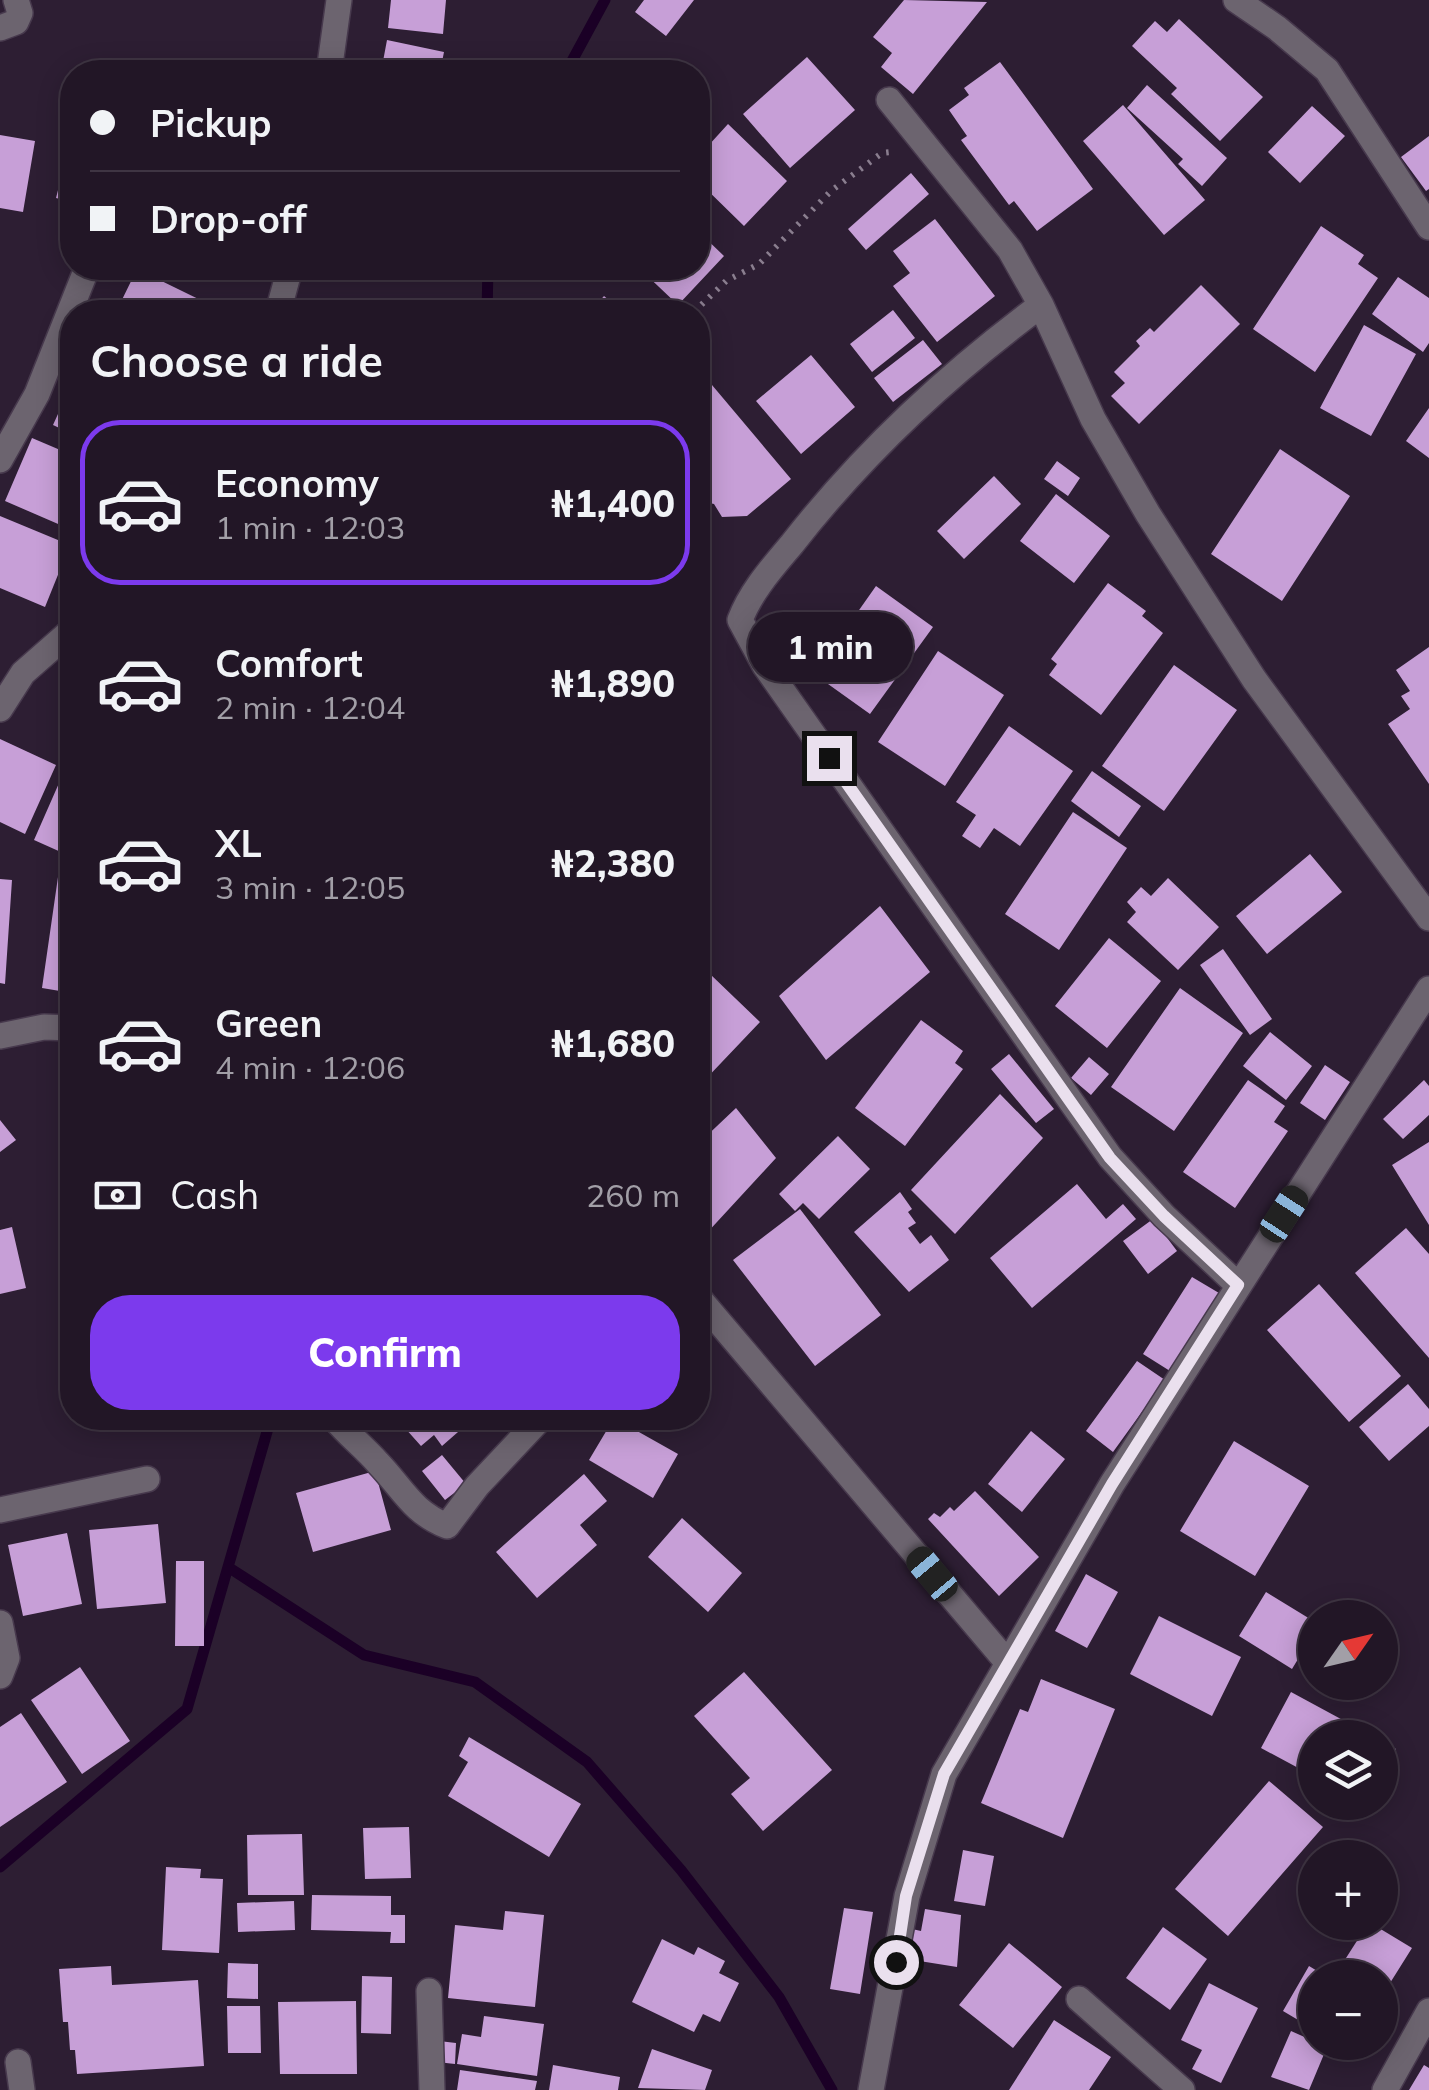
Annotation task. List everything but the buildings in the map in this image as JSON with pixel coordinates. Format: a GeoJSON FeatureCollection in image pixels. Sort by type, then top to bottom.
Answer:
{"type":"FeatureCollection","features":[{"type":"Feature","properties":{"kind":"street"},"geometry":{"type":"LineString","coordinates":[[0,28],[16,22],[20,13],[16,0]]}},
{"type":"Feature","properties":{"kind":"street"},"geometry":{"type":"LineString","coordinates":[[332,60],[339,0]]}},
{"type":"Feature","properties":{"kind":"street"},"geometry":{"type":"LineString","coordinates":[[1236,0],[1278,28],[1327,70],[1429,227]]}},
{"type":"Feature","properties":{"kind":"street"},"geometry":{"type":"LineString","coordinates":[[888,100],[1010,250],[1041,305],[1093,419],[1148,514],[1254,679],[1429,918]]}},
{"type":"Feature","properties":{"kind":"street"},"geometry":{"type":"LineString","coordinates":[[1041,305],[970,357],[893,431],[819,509],[748,600],[740,620],[765,666],[1110,1158],[1164,1216],[1238,1285]]}},
{"type":"Feature","properties":{"kind":"street"},"geometry":{"type":"LineString","coordinates":[[0,460],[37,394],[60,336]]}},
{"type":"Feature","properties":{"kind":"street"},"geometry":{"type":"LineString","coordinates":[[0,710],[23,673],[60,641]]}},
{"type":"Feature","properties":{"kind":"street"},"geometry":{"type":"LineString","coordinates":[[871,2090],[906,1896],[944,1774],[1112,1484],[1429,989]]}},
{"type":"Feature","properties":{"kind":"street"},"geometry":{"type":"LineString","coordinates":[[0,1036],[60,1028]]}},
{"type":"Feature","properties":{"kind":"street"},"geometry":{"type":"LineString","coordinates":[[710,1311],[1007,1662]]}},
{"type":"Feature","properties":{"kind":"street"},"geometry":{"type":"LineString","coordinates":[[344,1430],[426,1518],[447,1526],[477,1486],[530,1430]]}},
{"type":"Feature","properties":{"kind":"street"},"geometry":{"type":"LineString","coordinates":[[0,1510],[147,1479]]}},
{"type":"Feature","properties":{"kind":"street"},"geometry":{"type":"LineString","coordinates":[[0,1623],[7,1658],[0,1676]]}},
{"type":"Feature","properties":{"kind":"street"},"geometry":{"type":"LineString","coordinates":[[429,1992],[432,2090]]}},
{"type":"Feature","properties":{"kind":"street"},"geometry":{"type":"LineString","coordinates":[[1079,2000],[1182,2090]]}},
{"type":"Feature","properties":{"kind":"street"},"geometry":{"type":"LineString","coordinates":[[1384,2090],[1429,2011]]}},
{"type":"Feature","properties":{"kind":"street"},"geometry":{"type":"LineString","coordinates":[[18,2062],[22,2090]]}},
{"type":"Feature","properties":{"kind":"path"},"geometry":{"type":"LineString","coordinates":[[707,300],[726,282],[759,264],[830,191],[882,153],[928,148]]}},
{"type":"Feature","properties":{"kind":"waterway"},"geometry":{"type":"LineString","coordinates":[[572,60],[605,0]]}},
{"type":"Feature","properties":{"kind":"waterway"},"geometry":{"type":"LineString","coordinates":[[487,300],[488,280]]}},
{"type":"Feature","properties":{"kind":"waterway"},"geometry":{"type":"LineString","coordinates":[[0,1867],[187,1709],[268,1430]]}},
{"type":"Feature","properties":{"kind":"waterway"},"geometry":{"type":"LineString","coordinates":[[228,1567],[364,1655],[475,1682],[587,1762],[681,1870],[779,1997],[832,2090]]}},
{"type":"Feature","properties":{"kind":"route"},"geometry":{"type":"LineString","coordinates":[[829,758],[1110,1158],[1164,1216],[1238,1285],[1112,1484],[944,1774],[906,1896],[896,1962]]}}]}
